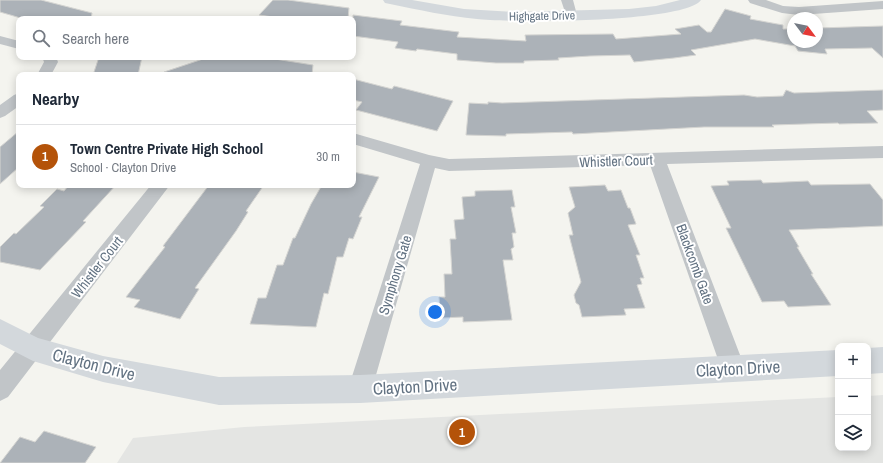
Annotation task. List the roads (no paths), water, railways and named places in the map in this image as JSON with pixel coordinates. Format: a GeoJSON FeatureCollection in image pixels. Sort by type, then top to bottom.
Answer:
{"type":"FeatureCollection","features":[{"type":"Feature","properties":{"kind":"street","name":"Highgate Drive"},"geometry":{"type":"LineString","coordinates":[[390,0],[489,16],[624,13],[665,9],[694,0]]}},
{"type":"Feature","properties":{"kind":"street"},"geometry":{"type":"LineString","coordinates":[[567,0],[571,15]]}},
{"type":"Feature","properties":{"kind":"street"},"geometry":{"type":"LineString","coordinates":[[754,0],[782,9],[799,11],[883,5]]}},
{"type":"Feature","properties":{"kind":"street"},"geometry":{"type":"LineString","coordinates":[[0,40],[16,44]]}},
{"type":"Feature","properties":{"kind":"street"},"geometry":{"type":"LineString","coordinates":[[46,72],[51,62],[50,60]]}},
{"type":"Feature","properties":{"kind":"street"},"geometry":{"type":"LineString","coordinates":[[0,113],[16,100]]}},
{"type":"Feature","properties":{"kind":"street","name":"Whistler Court"},"geometry":{"type":"LineString","coordinates":[[356,139],[449,166],[883,152]]}},
{"type":"Feature","properties":{"kind":"street","name":"Blackcomb Gate"},"geometry":{"type":"LineString","coordinates":[[657,160],[733,368]]}},
{"type":"Feature","properties":{"kind":"street","name":"Symphony Gate"},"geometry":{"type":"LineString","coordinates":[[360,389],[430,161]]}},
{"type":"Feature","properties":{"kind":"street","name":"Whistler Court"},"geometry":{"type":"LineString","coordinates":[[0,389],[159,188]]}},
{"type":"Feature","properties":{"kind":"street","name":"Clayton Drive"},"geometry":{"type":"LineString","coordinates":[[0,331],[33,349],[102,369],[219,391],[360,389],[835,363]]}},
{"type":"Feature","properties":{"kind":"street"},"geometry":{"type":"LineString","coordinates":[[871,361],[883,360]]}},
{"type":"Feature","properties":{"kind":"place","name":"Town Centre Private High School"},"geometry":{"type":"Point","coordinates":[462,432]}}]}
